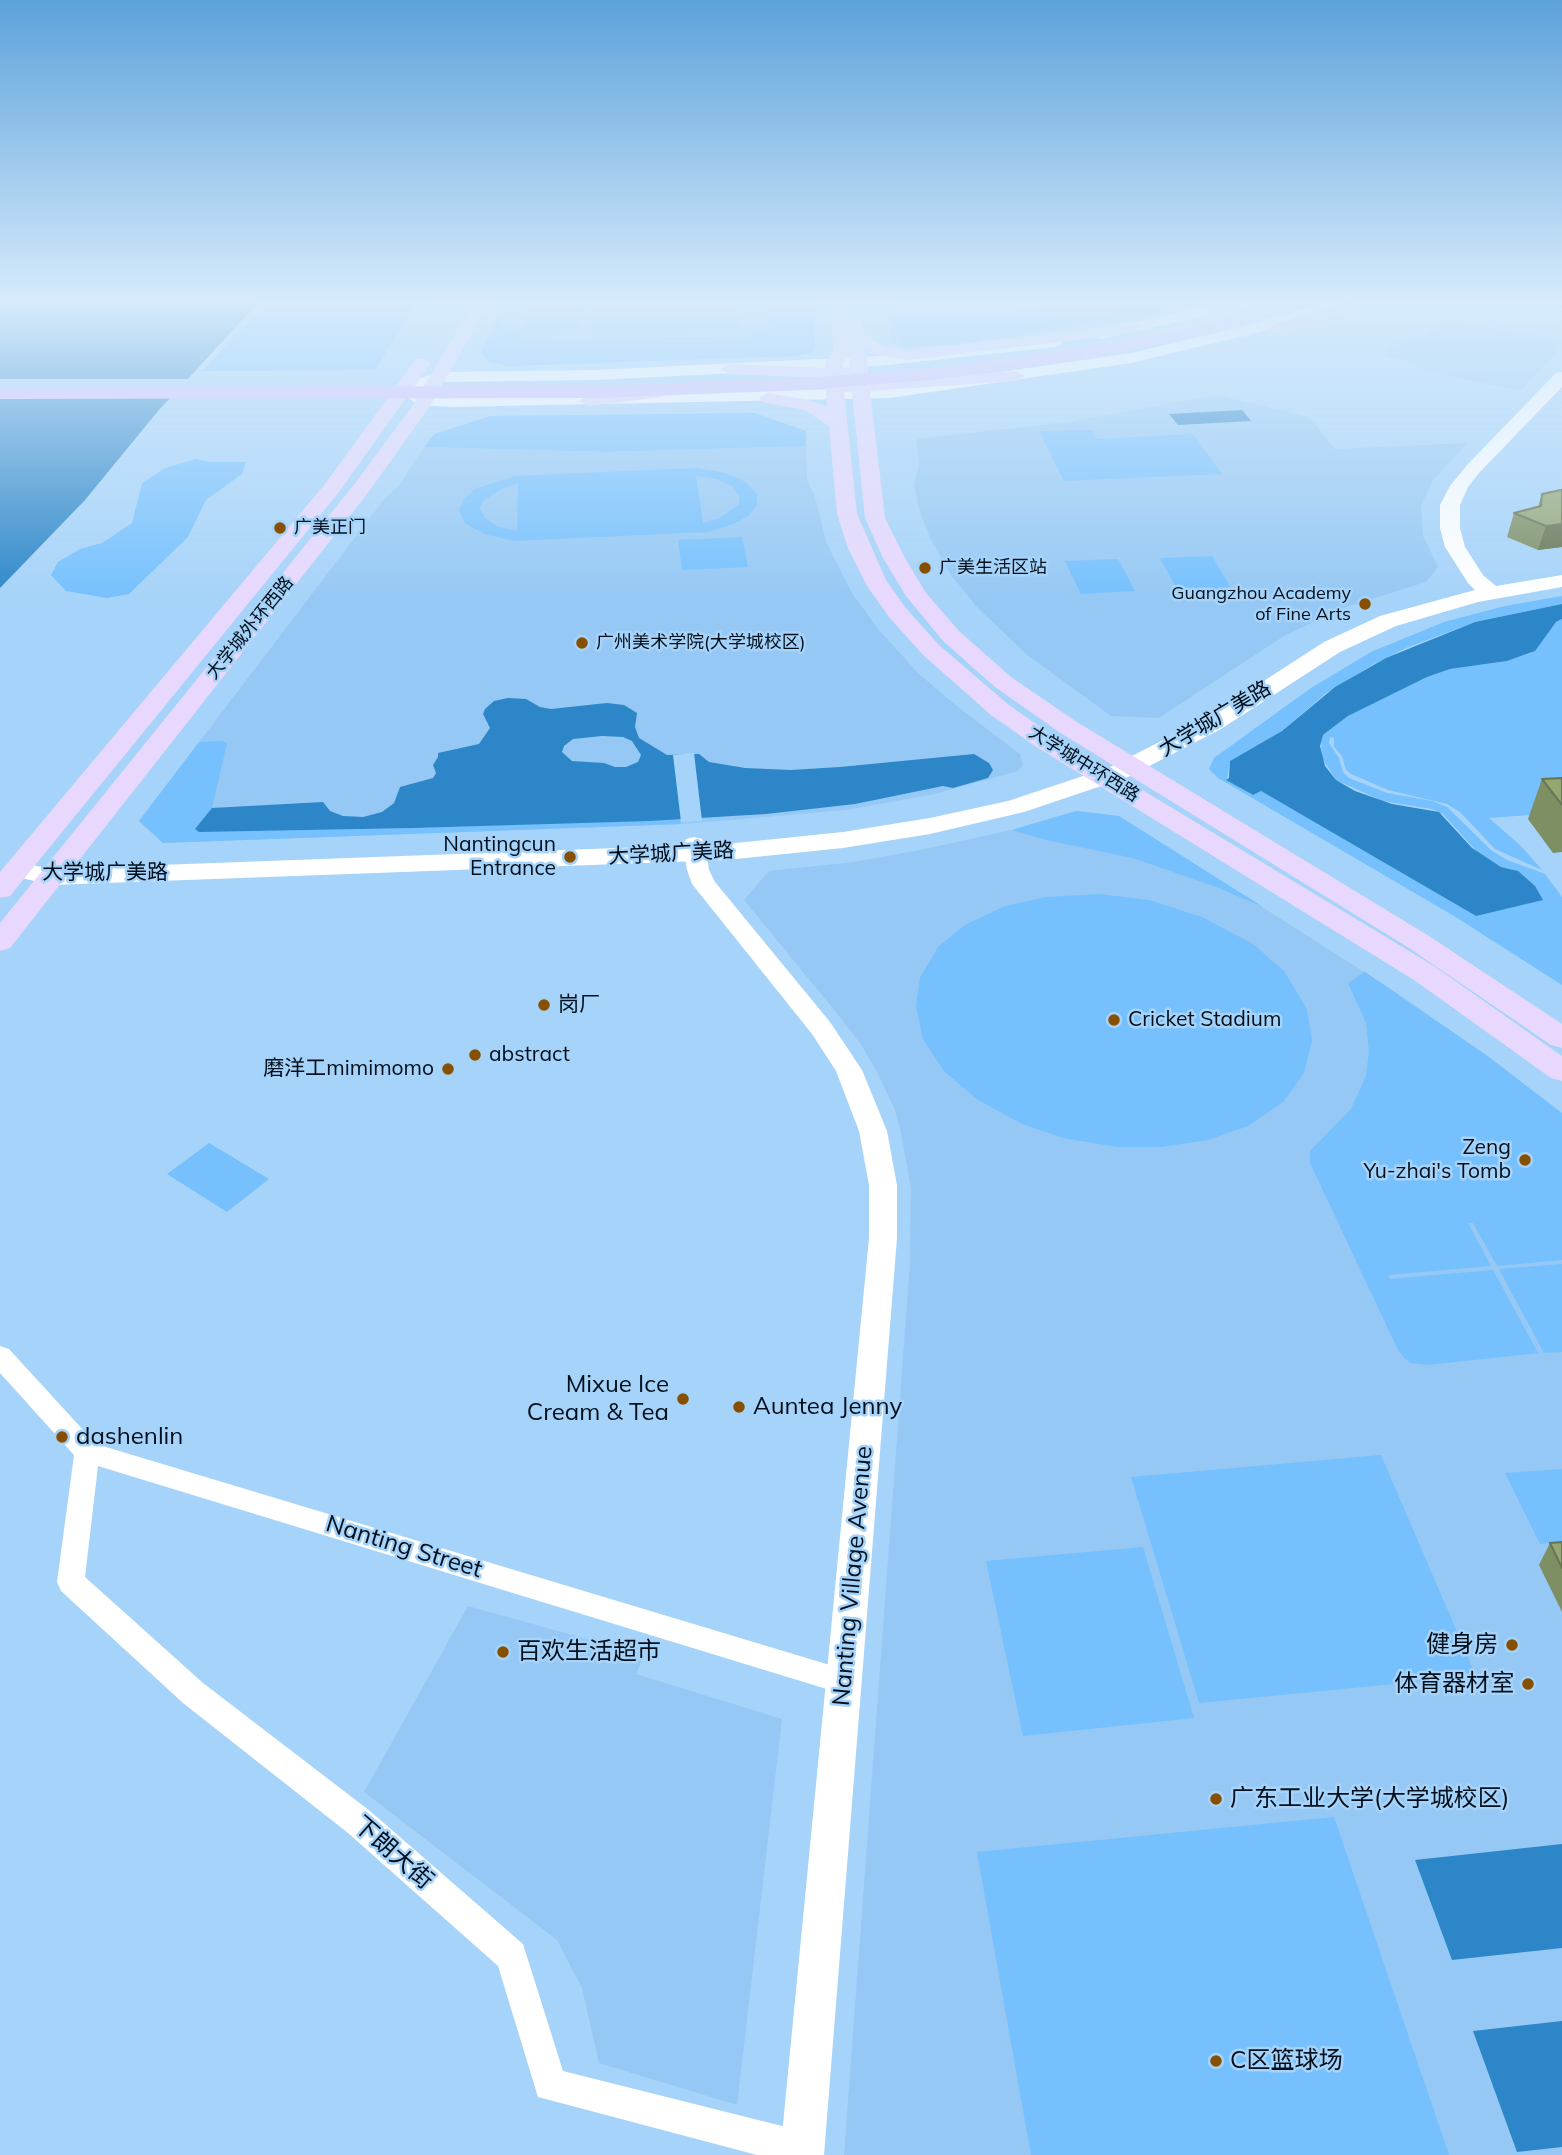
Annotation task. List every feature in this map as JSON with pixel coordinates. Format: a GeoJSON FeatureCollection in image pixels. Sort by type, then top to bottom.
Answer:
{"type":"FeatureCollection","features":[{"type":"Feature","properties":{"kind":"main road","name":"大学城外环西路"},"geometry":{"type":"LineString","coordinates":[[6,884],[332,488],[407,403]]}},
{"type":"Feature","properties":{"kind":"main road","name":"大学城外环西路"},"geometry":{"type":"LineString","coordinates":[[0,942],[352,500],[410,403]]}},
{"type":"Feature","properties":{"kind":"main road"},"geometry":{"type":"LineString","coordinates":[[795,403],[810,405],[825,413],[838,425]]}},
{"type":"Feature","properties":{"kind":"main road","name":"大学城中环西路"},"geometry":{"type":"LineString","coordinates":[[836,403],[845,500],[851,529],[870,572],[886,598],[931,650],[970,686],[1000,710],[1111,768],[1419,942],[1562,1038]]}},
{"type":"Feature","properties":{"kind":"main road","name":"大学城中环西路"},"geometry":{"type":"LineString","coordinates":[[864,403],[869,487],[875,518],[894,558],[917,596],[951,636],[984,667],[1111,768],[1424,973],[1562,1071]]}},
{"type":"Feature","properties":{"kind":"main road"},"geometry":{"type":"LineString","coordinates":[[1494,582],[1455,547],[1450,528],[1450,505],[1459,486],[1473,469],[1537,403]]}},
{"type":"Feature","properties":{"kind":"main road"},"geometry":{"type":"LineString","coordinates":[[1494,582],[1476,559],[1464,527],[1465,510],[1472,493],[1484,477],[1552,403]]}},
{"type":"Feature","properties":{"kind":"main road","name":"大学城广美路"},"geometry":{"type":"LineString","coordinates":[[50,880],[102,871],[797,846],[918,828],[1016,807],[1213,724],[1314,657],[1351,637],[1404,615],[1494,582],[1556,577]]}},
{"type":"Feature","properties":{"kind":"main road"},"geometry":{"type":"LineString","coordinates":[[79,842],[83,857],[102,871]]}},
{"type":"Feature","properties":{"kind":"main road"},"geometry":{"type":"LineString","coordinates":[[6,884],[30,883],[38,888],[50,880],[60,884],[102,871]]}},
{"type":"Feature","properties":{"kind":"street","name":"Nanting Village Avenue"},"geometry":{"type":"LineString","coordinates":[[695,848],[698,870],[704,884],[821,1028],[849,1070],[867,1110],[883,1185],[883,1238],[802,2152]]}},
{"type":"Feature","properties":{"kind":"street"},"geometry":{"type":"LineString","coordinates":[[0,1356],[87,1452]]}},
{"type":"Feature","properties":{"kind":"street","name":"Nanting Street"},"geometry":{"type":"LineString","coordinates":[[87,1452],[843,1681]]}},
{"type":"Feature","properties":{"kind":"street","name":"下朗大街"},"geometry":{"type":"LineString","coordinates":[[87,1452],[71,1582],[193,1693],[359,1822],[512,1956],[550,2085],[802,2152]]}},
{"type":"Feature","properties":{"kind":"shaded area"},"geometry":{"type":"Polygon","coordinates":[[[0,403],[166,403],[85,500],[0,588],[0,403]]]}},
{"type":"Feature","properties":{"kind":"shaded area"},"geometry":{"type":"Polygon","coordinates":[[[1176,403],[1249,403],[1309,417],[1335,449],[1468,443],[1433,480],[1421,506],[1423,536],[1438,567],[1426,582],[1340,609],[1284,636],[1159,718],[1111,716],[1026,654],[976,606],[951,575],[930,538],[919,509],[914,484],[919,464],[916,439],[1069,422],[1176,403]]]}},
{"type":"Feature","properties":{"kind":"shaded area"},"geometry":{"type":"Polygon","coordinates":[[[1242,410],[1251,421],[1178,425],[1169,414],[1242,410]]]}},
{"type":"Feature","properties":{"kind":"shaded area"},"geometry":{"type":"Polygon","coordinates":[[[755,413],[806,431],[806,446],[606,452],[424,447],[434,434],[490,416],[755,413]]]}},
{"type":"Feature","properties":{"kind":"shaded area"},"geometry":{"type":"Polygon","coordinates":[[[1091,430],[1096,439],[1193,434],[1222,474],[1064,481],[1039,431],[1091,430]]]}},
{"type":"Feature","properties":{"kind":"shaded area","name":"广州美术学院(大学城校区)"},"geometry":{"type":"Polygon","coordinates":[[[806,446],[807,479],[816,500],[826,542],[852,593],[879,630],[918,673],[1020,754],[1023,765],[1018,771],[935,794],[846,810],[683,824],[163,843],[139,821],[385,498],[398,487],[424,447],[606,452],[806,446]]]}},
{"type":"Feature","properties":{"kind":"shaded area"},"geometry":{"type":"Polygon","coordinates":[[[196,459],[246,462],[242,474],[206,500],[188,537],[129,594],[107,598],[66,591],[51,575],[58,562],[80,549],[102,543],[132,523],[142,483],[165,468],[196,459]]]}},
{"type":"Feature","properties":{"kind":"shaded area"},"geometry":{"type":"Polygon","coordinates":[[[697,468],[725,473],[746,482],[757,494],[757,505],[748,516],[708,532],[514,541],[484,534],[465,523],[459,510],[464,499],[475,489],[515,476],[697,468]],[[696,476],[703,523],[720,518],[739,504],[739,496],[732,486],[716,479],[696,476]],[[518,483],[503,488],[483,501],[480,509],[485,518],[497,526],[517,531],[518,483]]]}},
{"type":"Feature","properties":{"kind":"shaded area"},"geometry":{"type":"Polygon","coordinates":[[[742,537],[748,567],[682,570],[678,540],[742,537]]]}},
{"type":"Feature","properties":{"kind":"shaded area"},"geometry":{"type":"Polygon","coordinates":[[[1212,556],[1231,588],[1178,591],[1160,558],[1212,556]]]}},
{"type":"Feature","properties":{"kind":"shaded area"},"geometry":{"type":"Polygon","coordinates":[[[1118,559],[1135,591],[1081,594],[1065,561],[1118,559]]]}},
{"type":"Feature","properties":{"kind":"shaded area"},"geometry":{"type":"Polygon","coordinates":[[[1562,596],[1562,604],[1475,622],[1406,648],[1372,665],[1326,693],[1282,731],[1230,761],[1227,780],[1252,795],[1261,791],[1476,916],[1518,871],[1501,867],[1477,852],[1443,814],[1432,809],[1383,801],[1336,780],[1322,758],[1321,737],[1348,716],[1427,677],[1450,669],[1507,661],[1533,652],[1556,622],[1562,619],[1562,819],[1557,813],[1489,818],[1521,846],[1542,870],[1495,849],[1460,812],[1447,804],[1388,790],[1351,774],[1334,747],[1334,738],[1330,737],[1329,743],[1339,758],[1343,772],[1349,778],[1387,793],[1432,801],[1447,807],[1492,851],[1507,860],[1545,874],[1562,897],[1562,985],[1454,916],[1218,778],[1209,769],[1214,758],[1311,688],[1371,652],[1444,622],[1505,606],[1562,596]]]}},
{"type":"Feature","properties":{"kind":"shaded area"},"geometry":{"type":"Polygon","coordinates":[[[1562,604],[1562,619],[1556,622],[1535,651],[1507,661],[1450,669],[1427,677],[1348,716],[1323,735],[1320,746],[1325,766],[1336,780],[1355,791],[1392,804],[1439,812],[1472,848],[1501,867],[1518,871],[1535,886],[1543,900],[1476,916],[1261,791],[1253,795],[1226,780],[1229,778],[1230,761],[1282,731],[1335,687],[1386,658],[1475,622],[1562,604]]]}},
{"type":"Feature","properties":{"kind":"shaded area"},"geometry":{"type":"Polygon","coordinates":[[[508,698],[526,699],[540,707],[551,709],[607,703],[624,705],[637,713],[635,727],[639,738],[667,755],[699,754],[709,762],[745,768],[791,770],[974,754],[989,763],[993,770],[988,778],[953,788],[943,786],[855,804],[766,814],[649,821],[414,828],[199,832],[195,829],[212,808],[323,802],[330,811],[343,816],[363,817],[382,812],[394,803],[400,787],[433,778],[436,773],[433,765],[438,753],[479,744],[490,728],[483,714],[494,701],[508,698]],[[623,737],[573,739],[564,746],[562,752],[572,761],[626,767],[638,762],[641,755],[632,741],[623,737]]]}},
{"type":"Feature","properties":{"kind":"shaded area"},"geometry":{"type":"Polygon","coordinates":[[[199,742],[227,743],[212,808],[195,829],[199,832],[680,819],[681,824],[163,843],[139,821],[199,742]]]}},
{"type":"Feature","properties":{"kind":"shaded area","name":"广东工业大学(大学城校区)"},"geometry":{"type":"Polygon","coordinates":[[[1076,811],[1119,816],[1391,989],[1486,1055],[1562,1113],[1562,2155],[844,2155],[910,1263],[911,1188],[895,1110],[877,1072],[860,1043],[744,900],[769,871],[854,862],[920,850],[1012,830],[1076,811]]]}},
{"type":"Feature","properties":{"kind":"shaded area"},"geometry":{"type":"Polygon","coordinates":[[[1076,811],[1119,816],[1263,907],[1219,888],[1133,858],[1012,830],[1076,811]]]}},
{"type":"Feature","properties":{"kind":"shaded area","name":"Cricket Stadium"},"geometry":{"type":"Polygon","coordinates":[[[1099,894],[1149,900],[1202,917],[1253,944],[1284,971],[1307,1009],[1312,1041],[1304,1073],[1283,1102],[1248,1126],[1208,1140],[1161,1147],[1117,1147],[1063,1138],[1022,1124],[978,1100],[944,1071],[923,1039],[916,1006],[920,978],[938,947],[965,925],[1005,906],[1047,897],[1099,894]]]}},
{"type":"Feature","properties":{"kind":"shaded area"},"geometry":{"type":"Polygon","coordinates":[[[1365,972],[1486,1055],[1562,1113],[1562,1260],[1497,1266],[1473,1223],[1468,1223],[1491,1266],[1388,1275],[1390,1279],[1493,1270],[1538,1353],[1428,1365],[1411,1363],[1405,1359],[1398,1350],[1310,1163],[1310,1151],[1351,1109],[1366,1076],[1369,1051],[1366,1023],[1348,983],[1365,972]]]}},
{"type":"Feature","properties":{"kind":"shaded area"},"geometry":{"type":"Polygon","coordinates":[[[209,1143],[269,1179],[227,1212],[167,1174],[209,1143]]]}},
{"type":"Feature","properties":{"kind":"shaded area"},"geometry":{"type":"Polygon","coordinates":[[[1562,1264],[1562,1352],[1544,1353],[1499,1269],[1562,1264]]]}},
{"type":"Feature","properties":{"kind":"shaded area"},"geometry":{"type":"Polygon","coordinates":[[[1381,1455],[1476,1676],[1199,1703],[1131,1477],[1381,1455]]]}},
{"type":"Feature","properties":{"kind":"shaded area"},"geometry":{"type":"Polygon","coordinates":[[[1562,1469],[1562,1542],[1540,1544],[1505,1473],[1562,1469]]]}},
{"type":"Feature","properties":{"kind":"shaded area"},"geometry":{"type":"Polygon","coordinates":[[[1143,1547],[1194,1718],[1023,1736],[986,1561],[1143,1547]]]}},
{"type":"Feature","properties":{"kind":"shaded area"},"geometry":{"type":"Polygon","coordinates":[[[468,1606],[644,1655],[636,1674],[782,1719],[737,2105],[599,2063],[582,1988],[557,1940],[364,1792],[468,1606]]]}},
{"type":"Feature","properties":{"kind":"shaded area","name":"C区篮球场"},"geometry":{"type":"Polygon","coordinates":[[[1334,1817],[1449,2155],[1031,2155],[977,1852],[1334,1817]]]}},
{"type":"Feature","properties":{"kind":"shaded area"},"geometry":{"type":"Polygon","coordinates":[[[1562,1844],[1562,1948],[1452,1960],[1415,1860],[1562,1844]]]}},
{"type":"Feature","properties":{"kind":"shaded area"},"geometry":{"type":"Polygon","coordinates":[[[1562,2021],[1562,2147],[1517,2152],[1473,2031],[1562,2021]]]}},
{"type":"Feature","properties":{"kind":"pier"},"geometry":{"type":"Polygon","coordinates":[[[694,753],[702,821],[681,822],[673,755],[694,753]]]}},
{"type":"Feature","properties":{"kind":"building"},"geometry":{"type":"Polygon","coordinates":[[[1562,490],[1562,524],[1546,526],[1514,513],[1541,506],[1542,494],[1562,490]]]}},
{"type":"Feature","properties":{"kind":"building"},"geometry":{"type":"Polygon","coordinates":[[[1562,778],[1562,805],[1542,779],[1562,778]]]}},
{"type":"Feature","properties":{"kind":"building"},"geometry":{"type":"Polygon","coordinates":[[[1562,1542],[1562,1568],[1550,1543],[1562,1542]]]}},
{"type":"Feature","properties":{"kind":"place","name":"广美正门"},"geometry":{"type":"Point","coordinates":[280,528]}},
{"type":"Feature","properties":{"kind":"place","name":"广美生活区站"},"geometry":{"type":"Point","coordinates":[925,568]}},
{"type":"Feature","properties":{"kind":"place","name":"Guangzhou Academy of Fine Arts"},"geometry":{"type":"Point","coordinates":[1365,604]}},
{"type":"Feature","properties":{"kind":"place","name":"广州美术学院(大学城校区)"},"geometry":{"type":"Point","coordinates":[582,643]}},
{"type":"Feature","properties":{"kind":"place","name":"Nantingcun Entrance"},"geometry":{"type":"Point","coordinates":[570,857]}},
{"type":"Feature","properties":{"kind":"place","name":"岗厂"},"geometry":{"type":"Point","coordinates":[544,1005]}},
{"type":"Feature","properties":{"kind":"place","name":"Cricket Stadium"},"geometry":{"type":"Point","coordinates":[1114,1020]}},
{"type":"Feature","properties":{"kind":"place","name":"abstract"},"geometry":{"type":"Point","coordinates":[475,1055]}},
{"type":"Feature","properties":{"kind":"place","name":"磨洋工mimimomo"},"geometry":{"type":"Point","coordinates":[448,1069]}},
{"type":"Feature","properties":{"kind":"place","name":"Zeng Yu-zhai's Tomb"},"geometry":{"type":"Point","coordinates":[1525,1160]}},
{"type":"Feature","properties":{"kind":"place","name":"Mixue Ice Cream & Tea"},"geometry":{"type":"Point","coordinates":[683,1399]}},
{"type":"Feature","properties":{"kind":"place","name":"Auntea Jenny"},"geometry":{"type":"Point","coordinates":[739,1407]}},
{"type":"Feature","properties":{"kind":"place","name":"dashenlin"},"geometry":{"type":"Point","coordinates":[62,1437]}},
{"type":"Feature","properties":{"kind":"place","name":"健身房"},"geometry":{"type":"Point","coordinates":[1512,1645]}},
{"type":"Feature","properties":{"kind":"place","name":"百欢生活超市"},"geometry":{"type":"Point","coordinates":[503,1652]}},
{"type":"Feature","properties":{"kind":"place","name":"体育器材室"},"geometry":{"type":"Point","coordinates":[1528,1684]}},
{"type":"Feature","properties":{"kind":"place","name":"广东工业大学(大学城校区)"},"geometry":{"type":"Point","coordinates":[1216,1799]}},
{"type":"Feature","properties":{"kind":"place","name":"C区篮球场"},"geometry":{"type":"Point","coordinates":[1216,2061]}}]}
